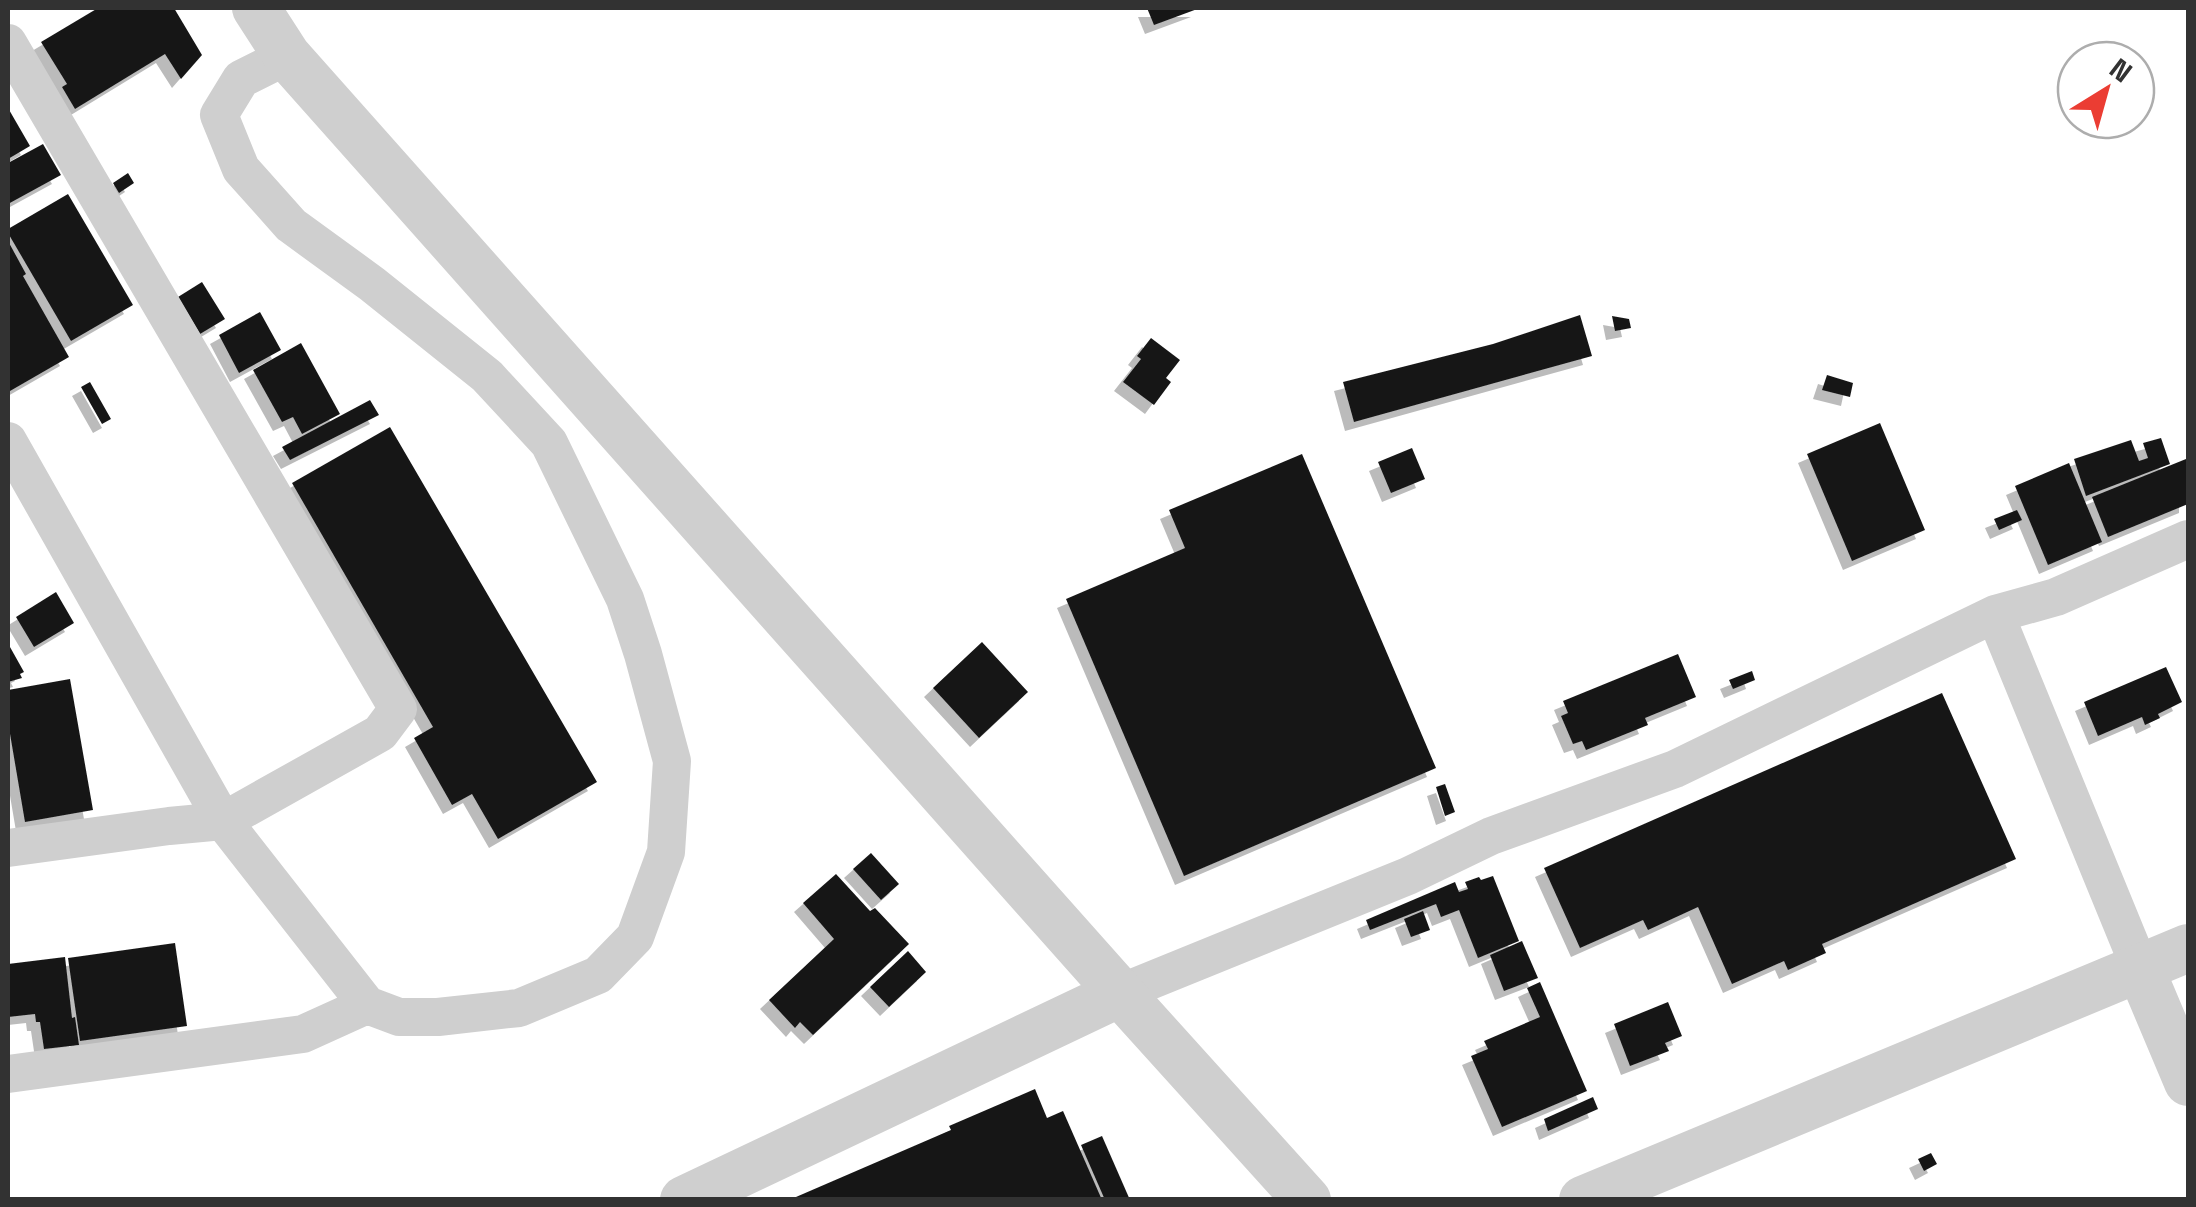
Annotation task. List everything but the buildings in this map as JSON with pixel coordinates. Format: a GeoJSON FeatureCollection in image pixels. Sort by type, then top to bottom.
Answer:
{"type":"FeatureCollection","features":[{"type":"Feature","properties":{"kind":"street"},"geometry":{"type":"LineString","coordinates":[[256,8],[288,56],[1307,1200]]}},
{"type":"Feature","properties":{"kind":"street"},"geometry":{"type":"LineString","coordinates":[[8,43],[398,709],[380,734],[224,821],[8,848]]}},
{"type":"Feature","properties":{"kind":"street"},"geometry":{"type":"LineString","coordinates":[[8,441],[18,483],[224,821],[367,1005],[399,1017],[520,1008],[598,974],[634,938],[666,852],[672,762],[625,598],[549,443],[487,376],[372,284],[291,226],[241,170],[220,115],[241,78],[288,56]]}},
{"type":"Feature","properties":{"kind":"street"},"geometry":{"type":"LineString","coordinates":[[684,1200],[1120,993],[1408,876],[1491,836],[1675,769],[1995,614],[2056,597],[2188,539]]}},
{"type":"Feature","properties":{"kind":"street"},"geometry":{"type":"LineString","coordinates":[[1995,614],[2188,1082]]}},
{"type":"Feature","properties":{"kind":"street"},"geometry":{"type":"LineString","coordinates":[[1583,1200],[2188,948]]}},
{"type":"Feature","properties":{"kind":"street"},"geometry":{"type":"LineString","coordinates":[[8,1074],[303,1034],[367,1005]]}}]}
